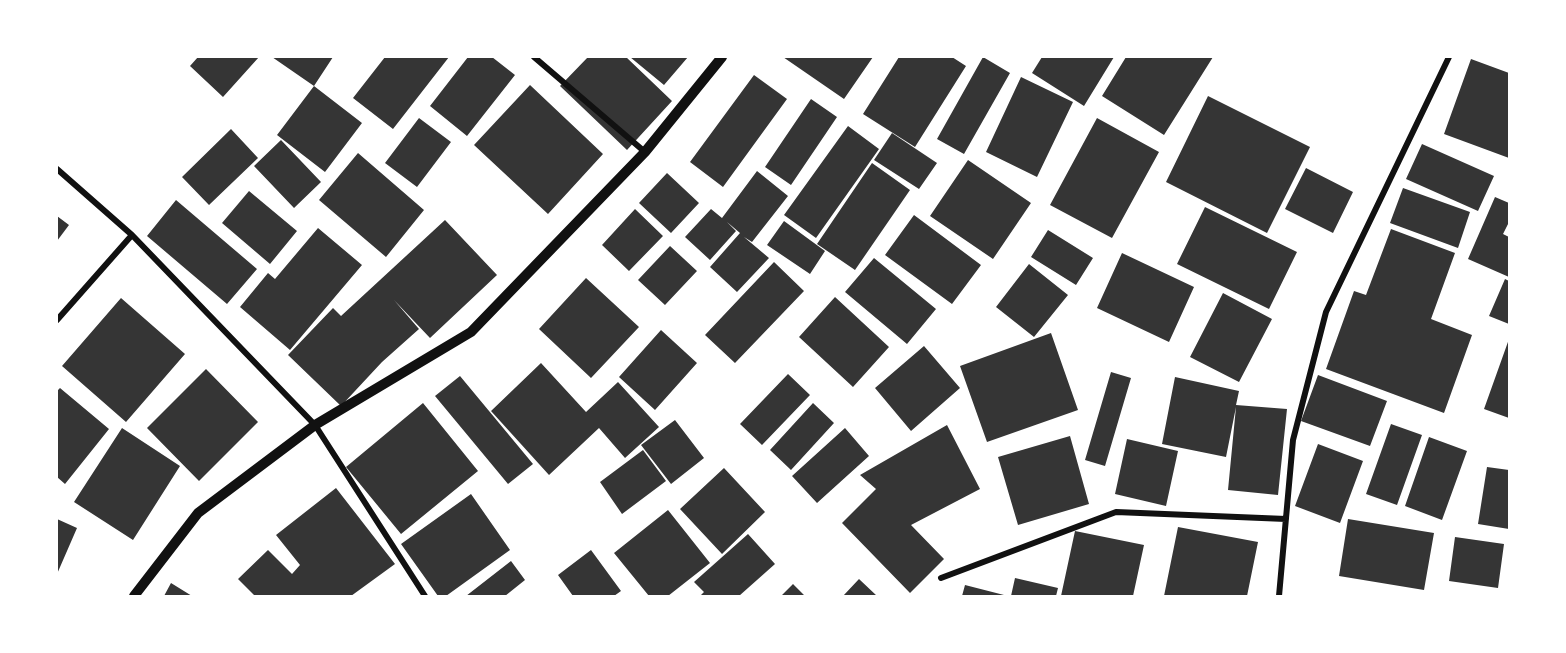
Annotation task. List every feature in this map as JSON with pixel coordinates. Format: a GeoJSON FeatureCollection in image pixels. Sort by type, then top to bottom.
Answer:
{"type":"FeatureCollection","features":[{"type":"Feature","properties":{"kind":"street"},"geometry":{"type":"LineString","coordinates":[[534,57],[645,152]]}},
{"type":"Feature","properties":{"kind":"street"},"geometry":{"type":"LineString","coordinates":[[134,596],[198,513],[315,425],[471,332],[645,152],[722,57]]}},
{"type":"Feature","properties":{"kind":"street"},"geometry":{"type":"LineString","coordinates":[[1279,596],[1293,440],[1326,312],[1449,57]]}},
{"type":"Feature","properties":{"kind":"street"},"geometry":{"type":"LineString","coordinates":[[57,169],[132,235],[315,425],[426,596]]}},
{"type":"Feature","properties":{"kind":"street"},"geometry":{"type":"LineString","coordinates":[[57,320],[132,235]]}},
{"type":"Feature","properties":{"kind":"street"},"geometry":{"type":"LineString","coordinates":[[941,578],[1116,512],[1286,519]]}},
{"type":"Feature","properties":{"kind":"building"},"geometry":{"type":"Polygon","coordinates":[[[198,57],[259,57],[223,97],[190,66],[198,57]]]}},
{"type":"Feature","properties":{"kind":"building"},"geometry":{"type":"Polygon","coordinates":[[[272,57],[333,57],[314,86],[272,57]]]}},
{"type":"Feature","properties":{"kind":"building"},"geometry":{"type":"Polygon","coordinates":[[[385,57],[449,57],[393,129],[353,98],[385,57]]]}},
{"type":"Feature","properties":{"kind":"building"},"geometry":{"type":"Polygon","coordinates":[[[468,57],[492,57],[515,75],[467,136],[430,106],[468,57]]]}},
{"type":"Feature","properties":{"kind":"building"},"geometry":{"type":"Polygon","coordinates":[[[588,57],[626,57],[672,101],[627,150],[560,86],[588,57]]]}},
{"type":"Feature","properties":{"kind":"building"},"geometry":{"type":"Polygon","coordinates":[[[630,57],[688,57],[664,85],[630,57]]]}},
{"type":"Feature","properties":{"kind":"building"},"geometry":{"type":"Polygon","coordinates":[[[783,57],[873,57],[844,99],[783,57]]]}},
{"type":"Feature","properties":{"kind":"building"},"geometry":{"type":"Polygon","coordinates":[[[899,57],[952,57],[966,66],[915,147],[863,114],[899,57]]]}},
{"type":"Feature","properties":{"kind":"building"},"geometry":{"type":"Polygon","coordinates":[[[983,57],[1010,73],[964,154],[937,139],[983,57]]]}},
{"type":"Feature","properties":{"kind":"building"},"geometry":{"type":"Polygon","coordinates":[[[1042,57],[1114,57],[1084,106],[1032,73],[1042,57]]]}},
{"type":"Feature","properties":{"kind":"building"},"geometry":{"type":"Polygon","coordinates":[[[1126,57],[1213,57],[1164,135],[1102,96],[1126,57]]]}},
{"type":"Feature","properties":{"kind":"building"},"geometry":{"type":"Polygon","coordinates":[[[1471,59],[1509,73],[1509,158],[1444,134],[1471,59]]]}},
{"type":"Feature","properties":{"kind":"building"},"geometry":{"type":"Polygon","coordinates":[[[754,75],[787,99],[723,187],[690,162],[754,75]]]}},
{"type":"Feature","properties":{"kind":"building"},"geometry":{"type":"Polygon","coordinates":[[[1021,77],[1073,102],[1037,177],[986,152],[1021,77]]]}},
{"type":"Feature","properties":{"kind":"building"},"geometry":{"type":"Polygon","coordinates":[[[530,85],[603,154],[548,214],[474,145],[530,85]]]}},
{"type":"Feature","properties":{"kind":"building"},"geometry":{"type":"Polygon","coordinates":[[[314,86],[362,123],[325,172],[277,135],[314,86]]]}},
{"type":"Feature","properties":{"kind":"building"},"geometry":{"type":"Polygon","coordinates":[[[1208,96],[1310,147],[1267,233],[1166,182],[1208,96]]]}},
{"type":"Feature","properties":{"kind":"building"},"geometry":{"type":"Polygon","coordinates":[[[811,99],[837,117],[791,185],[765,167],[811,99]]]}},
{"type":"Feature","properties":{"kind":"building"},"geometry":{"type":"Polygon","coordinates":[[[419,118],[451,142],[417,187],[385,163],[419,118]]]}},
{"type":"Feature","properties":{"kind":"building"},"geometry":{"type":"Polygon","coordinates":[[[1097,118],[1159,152],[1112,238],[1050,205],[1097,118]]]}},
{"type":"Feature","properties":{"kind":"building"},"geometry":{"type":"Polygon","coordinates":[[[848,126],[879,149],[816,238],[784,215],[848,126]]]}},
{"type":"Feature","properties":{"kind":"building"},"geometry":{"type":"Polygon","coordinates":[[[231,129],[258,158],[209,205],[182,177],[231,129]]]}},
{"type":"Feature","properties":{"kind":"building"},"geometry":{"type":"Polygon","coordinates":[[[892,133],[937,163],[919,189],[874,160],[892,133]]]}},
{"type":"Feature","properties":{"kind":"building"},"geometry":{"type":"Polygon","coordinates":[[[281,140],[321,182],[294,208],[254,166],[281,140]]]}},
{"type":"Feature","properties":{"kind":"building"},"geometry":{"type":"Polygon","coordinates":[[[1422,144],[1494,176],[1478,211],[1406,179],[1422,144]]]}},
{"type":"Feature","properties":{"kind":"building"},"geometry":{"type":"Polygon","coordinates":[[[358,153],[424,210],[386,257],[319,200],[358,153]]]}},
{"type":"Feature","properties":{"kind":"building"},"geometry":{"type":"Polygon","coordinates":[[[968,160],[1031,203],[993,259],[930,216],[968,160]]]}},
{"type":"Feature","properties":{"kind":"building"},"geometry":{"type":"Polygon","coordinates":[[[872,163],[910,190],[855,270],[817,244],[872,163]]]}},
{"type":"Feature","properties":{"kind":"building"},"geometry":{"type":"Polygon","coordinates":[[[1306,168],[1353,192],[1333,233],[1285,209],[1306,168]]]}},
{"type":"Feature","properties":{"kind":"building"},"geometry":{"type":"Polygon","coordinates":[[[757,171],[788,196],[752,242],[744,237],[769,258],[737,292],[710,267],[740,233],[727,222],[736,231],[710,260],[685,237],[711,209],[722,218],[757,171]]]}},
{"type":"Feature","properties":{"kind":"building"},"geometry":{"type":"Polygon","coordinates":[[[667,173],[699,203],[671,233],[639,203],[667,173]]]}},
{"type":"Feature","properties":{"kind":"building"},"geometry":{"type":"Polygon","coordinates":[[[1403,188],[1470,212],[1458,248],[1390,223],[1403,188]]]}},
{"type":"Feature","properties":{"kind":"building"},"geometry":{"type":"Polygon","coordinates":[[[249,191],[297,231],[270,264],[222,223],[249,191]]]}},
{"type":"Feature","properties":{"kind":"building"},"geometry":{"type":"Polygon","coordinates":[[[1495,197],[1509,203],[1509,222],[1503,234],[1509,237],[1509,277],[1468,259],[1495,197]]]}},
{"type":"Feature","properties":{"kind":"building"},"geometry":{"type":"Polygon","coordinates":[[[176,200],[257,269],[227,304],[147,236],[176,200]]]}},
{"type":"Feature","properties":{"kind":"building"},"geometry":{"type":"Polygon","coordinates":[[[1205,207],[1297,252],[1269,309],[1177,264],[1205,207]]]}},
{"type":"Feature","properties":{"kind":"building"},"geometry":{"type":"Polygon","coordinates":[[[635,209],[663,236],[629,271],[602,245],[635,209]]]}},
{"type":"Feature","properties":{"kind":"building"},"geometry":{"type":"Polygon","coordinates":[[[914,215],[981,265],[952,304],[885,255],[914,215]]]}},
{"type":"Feature","properties":{"kind":"building"},"geometry":{"type":"Polygon","coordinates":[[[57,216],[69,225],[57,241],[57,216]]]}},
{"type":"Feature","properties":{"kind":"building"},"geometry":{"type":"Polygon","coordinates":[[[445,220],[497,275],[430,338],[394,300],[419,329],[382,362],[341,406],[288,355],[333,308],[341,316],[445,220]]]}},
{"type":"Feature","properties":{"kind":"building"},"geometry":{"type":"Polygon","coordinates":[[[784,221],[825,251],[810,274],[767,245],[784,221]]]}},
{"type":"Feature","properties":{"kind":"building"},"geometry":{"type":"Polygon","coordinates":[[[318,228],[362,265],[290,350],[240,307],[268,273],[275,279],[318,228]]]}},
{"type":"Feature","properties":{"kind":"building"},"geometry":{"type":"Polygon","coordinates":[[[1391,229],[1455,253],[1431,319],[1472,335],[1444,413],[1326,369],[1354,291],[1366,295],[1391,229]]]}},
{"type":"Feature","properties":{"kind":"building"},"geometry":{"type":"Polygon","coordinates":[[[1048,230],[1093,258],[1076,285],[1031,257],[1048,230]]]}},
{"type":"Feature","properties":{"kind":"building"},"geometry":{"type":"Polygon","coordinates":[[[670,246],[697,271],[665,305],[638,280],[670,246]]]}},
{"type":"Feature","properties":{"kind":"building"},"geometry":{"type":"Polygon","coordinates":[[[1122,253],[1194,287],[1169,342],[1097,308],[1122,253]]]}},
{"type":"Feature","properties":{"kind":"building"},"geometry":{"type":"Polygon","coordinates":[[[874,258],[936,309],[907,344],[845,292],[874,258]]]}},
{"type":"Feature","properties":{"kind":"building"},"geometry":{"type":"Polygon","coordinates":[[[774,262],[804,291],[735,363],[705,335],[774,262]]]}},
{"type":"Feature","properties":{"kind":"building"},"geometry":{"type":"Polygon","coordinates":[[[1029,264],[1068,295],[1034,337],[996,307],[1029,264]]]}},
{"type":"Feature","properties":{"kind":"building"},"geometry":{"type":"Polygon","coordinates":[[[586,278],[639,327],[591,378],[539,329],[586,278]]]}},
{"type":"Feature","properties":{"kind":"building"},"geometry":{"type":"Polygon","coordinates":[[[1505,279],[1509,281],[1509,324],[1489,316],[1505,279]]]}},
{"type":"Feature","properties":{"kind":"building"},"geometry":{"type":"Polygon","coordinates":[[[1223,293],[1272,319],[1239,382],[1190,357],[1223,293]]]}},
{"type":"Feature","properties":{"kind":"building"},"geometry":{"type":"Polygon","coordinates":[[[835,297],[889,347],[853,387],[799,337],[835,297]]]}},
{"type":"Feature","properties":{"kind":"building"},"geometry":{"type":"Polygon","coordinates":[[[121,298],[185,354],[126,422],[62,366],[121,298]]]}},
{"type":"Feature","properties":{"kind":"building"},"geometry":{"type":"Polygon","coordinates":[[[661,330],[697,363],[655,410],[619,377],[661,330]]]}},
{"type":"Feature","properties":{"kind":"building"},"geometry":{"type":"Polygon","coordinates":[[[1051,333],[1078,410],[987,442],[960,366],[1051,333]]]}},
{"type":"Feature","properties":{"kind":"building"},"geometry":{"type":"Polygon","coordinates":[[[1509,339],[1509,418],[1484,409],[1509,339]]]}},
{"type":"Feature","properties":{"kind":"building"},"geometry":{"type":"Polygon","coordinates":[[[924,346],[960,388],[911,431],[875,388],[924,346]]]}},
{"type":"Feature","properties":{"kind":"building"},"geometry":{"type":"Polygon","coordinates":[[[541,363],[586,412],[618,382],[659,427],[625,458],[599,428],[549,475],[491,411],[541,363]]]}},
{"type":"Feature","properties":{"kind":"building"},"geometry":{"type":"Polygon","coordinates":[[[206,369],[258,422],[199,481],[147,428],[206,369]]]}},
{"type":"Feature","properties":{"kind":"building"},"geometry":{"type":"Polygon","coordinates":[[[1111,372],[1131,378],[1105,466],[1085,460],[1111,372]]]}},
{"type":"Feature","properties":{"kind":"building"},"geometry":{"type":"Polygon","coordinates":[[[788,374],[810,395],[762,445],[740,424],[788,374]]]}},
{"type":"Feature","properties":{"kind":"building"},"geometry":{"type":"Polygon","coordinates":[[[1318,375],[1387,401],[1370,446],[1301,421],[1318,375]]]}},
{"type":"Feature","properties":{"kind":"building"},"geometry":{"type":"Polygon","coordinates":[[[460,376],[533,464],[508,484],[435,396],[460,376]]]}},
{"type":"Feature","properties":{"kind":"building"},"geometry":{"type":"Polygon","coordinates":[[[1175,377],[1239,391],[1236,405],[1287,409],[1278,495],[1228,490],[1236,407],[1226,457],[1162,444],[1175,377]]]}},
{"type":"Feature","properties":{"kind":"building"},"geometry":{"type":"Polygon","coordinates":[[[60,388],[109,429],[65,484],[57,477],[57,391],[60,388]]]}},
{"type":"Feature","properties":{"kind":"building"},"geometry":{"type":"Polygon","coordinates":[[[423,403],[478,471],[401,534],[346,467],[423,403]]]}},
{"type":"Feature","properties":{"kind":"building"},"geometry":{"type":"Polygon","coordinates":[[[813,403],[834,423],[791,470],[770,450],[813,403]]]}},
{"type":"Feature","properties":{"kind":"building"},"geometry":{"type":"Polygon","coordinates":[[[675,420],[704,458],[671,484],[641,445],[675,420]]]}},
{"type":"Feature","properties":{"kind":"building"},"geometry":{"type":"Polygon","coordinates":[[[1391,424],[1422,435],[1397,505],[1366,494],[1391,424]]]}},
{"type":"Feature","properties":{"kind":"building"},"geometry":{"type":"Polygon","coordinates":[[[947,425],[980,489],[911,525],[944,559],[910,593],[842,523],[876,489],[860,475],[947,425]]]}},
{"type":"Feature","properties":{"kind":"building"},"geometry":{"type":"Polygon","coordinates":[[[122,428],[180,466],[133,540],[74,502],[122,428]]]}},
{"type":"Feature","properties":{"kind":"building"},"geometry":{"type":"Polygon","coordinates":[[[845,428],[869,456],[817,503],[792,476],[845,428]]]}},
{"type":"Feature","properties":{"kind":"building"},"geometry":{"type":"Polygon","coordinates":[[[1070,436],[1089,504],[1018,525],[998,457],[1070,436]]]}},
{"type":"Feature","properties":{"kind":"building"},"geometry":{"type":"Polygon","coordinates":[[[1429,437],[1467,451],[1442,520],[1405,506],[1429,437]]]}},
{"type":"Feature","properties":{"kind":"building"},"geometry":{"type":"Polygon","coordinates":[[[1127,439],[1178,451],[1166,506],[1115,494],[1127,439]]]}},
{"type":"Feature","properties":{"kind":"building"},"geometry":{"type":"Polygon","coordinates":[[[1318,444],[1363,461],[1340,523],[1295,506],[1318,444]]]}},
{"type":"Feature","properties":{"kind":"building"},"geometry":{"type":"Polygon","coordinates":[[[643,450],[666,481],[622,514],[600,482],[643,450]]]}},
{"type":"Feature","properties":{"kind":"building"},"geometry":{"type":"Polygon","coordinates":[[[1487,467],[1509,470],[1509,529],[1478,524],[1487,467]]]}},
{"type":"Feature","properties":{"kind":"building"},"geometry":{"type":"Polygon","coordinates":[[[724,468],[765,512],[722,554],[680,509],[724,468]]]}},
{"type":"Feature","properties":{"kind":"building"},"geometry":{"type":"Polygon","coordinates":[[[336,488],[395,564],[351,596],[255,596],[238,579],[268,550],[292,574],[300,565],[276,535],[336,488]]]}},
{"type":"Feature","properties":{"kind":"building"},"geometry":{"type":"Polygon","coordinates":[[[471,494],[510,550],[446,596],[438,596],[401,544],[471,494]]]}},
{"type":"Feature","properties":{"kind":"building"},"geometry":{"type":"Polygon","coordinates":[[[668,510],[710,563],[668,596],[649,596],[614,553],[668,510]]]}},
{"type":"Feature","properties":{"kind":"building"},"geometry":{"type":"Polygon","coordinates":[[[57,519],[77,528],[57,574],[57,519]]]}},
{"type":"Feature","properties":{"kind":"building"},"geometry":{"type":"Polygon","coordinates":[[[1348,519],[1434,533],[1424,590],[1339,576],[1348,519]]]}},
{"type":"Feature","properties":{"kind":"building"},"geometry":{"type":"Polygon","coordinates":[[[1178,527],[1258,542],[1247,596],[1164,596],[1178,527]]]}},
{"type":"Feature","properties":{"kind":"building"},"geometry":{"type":"Polygon","coordinates":[[[1075,531],[1144,545],[1133,596],[1061,596],[1075,531]]]}},
{"type":"Feature","properties":{"kind":"building"},"geometry":{"type":"Polygon","coordinates":[[[748,534],[775,564],[739,596],[700,596],[704,592],[694,582],[748,534]]]}},
{"type":"Feature","properties":{"kind":"building"},"geometry":{"type":"Polygon","coordinates":[[[1455,537],[1504,544],[1498,588],[1449,581],[1455,537]]]}},
{"type":"Feature","properties":{"kind":"building"},"geometry":{"type":"Polygon","coordinates":[[[591,550],[621,591],[614,596],[573,596],[558,575],[591,550]]]}},
{"type":"Feature","properties":{"kind":"building"},"geometry":{"type":"Polygon","coordinates":[[[511,561],[525,580],[505,596],[466,596],[511,561]]]}},
{"type":"Feature","properties":{"kind":"building"},"geometry":{"type":"Polygon","coordinates":[[[1015,578],[1058,588],[1056,596],[1011,596],[1015,578]]]}},
{"type":"Feature","properties":{"kind":"building"},"geometry":{"type":"Polygon","coordinates":[[[859,579],[877,596],[843,596],[859,579]]]}},
{"type":"Feature","properties":{"kind":"building"},"geometry":{"type":"Polygon","coordinates":[[[171,583],[192,596],[164,596],[171,583]]]}},
{"type":"Feature","properties":{"kind":"building"},"geometry":{"type":"Polygon","coordinates":[[[793,584],[805,596],[781,596],[793,584]]]}},
{"type":"Feature","properties":{"kind":"building"},"geometry":{"type":"Polygon","coordinates":[[[965,585],[1004,595],[1004,596],[962,596],[965,585]]]}}]}
